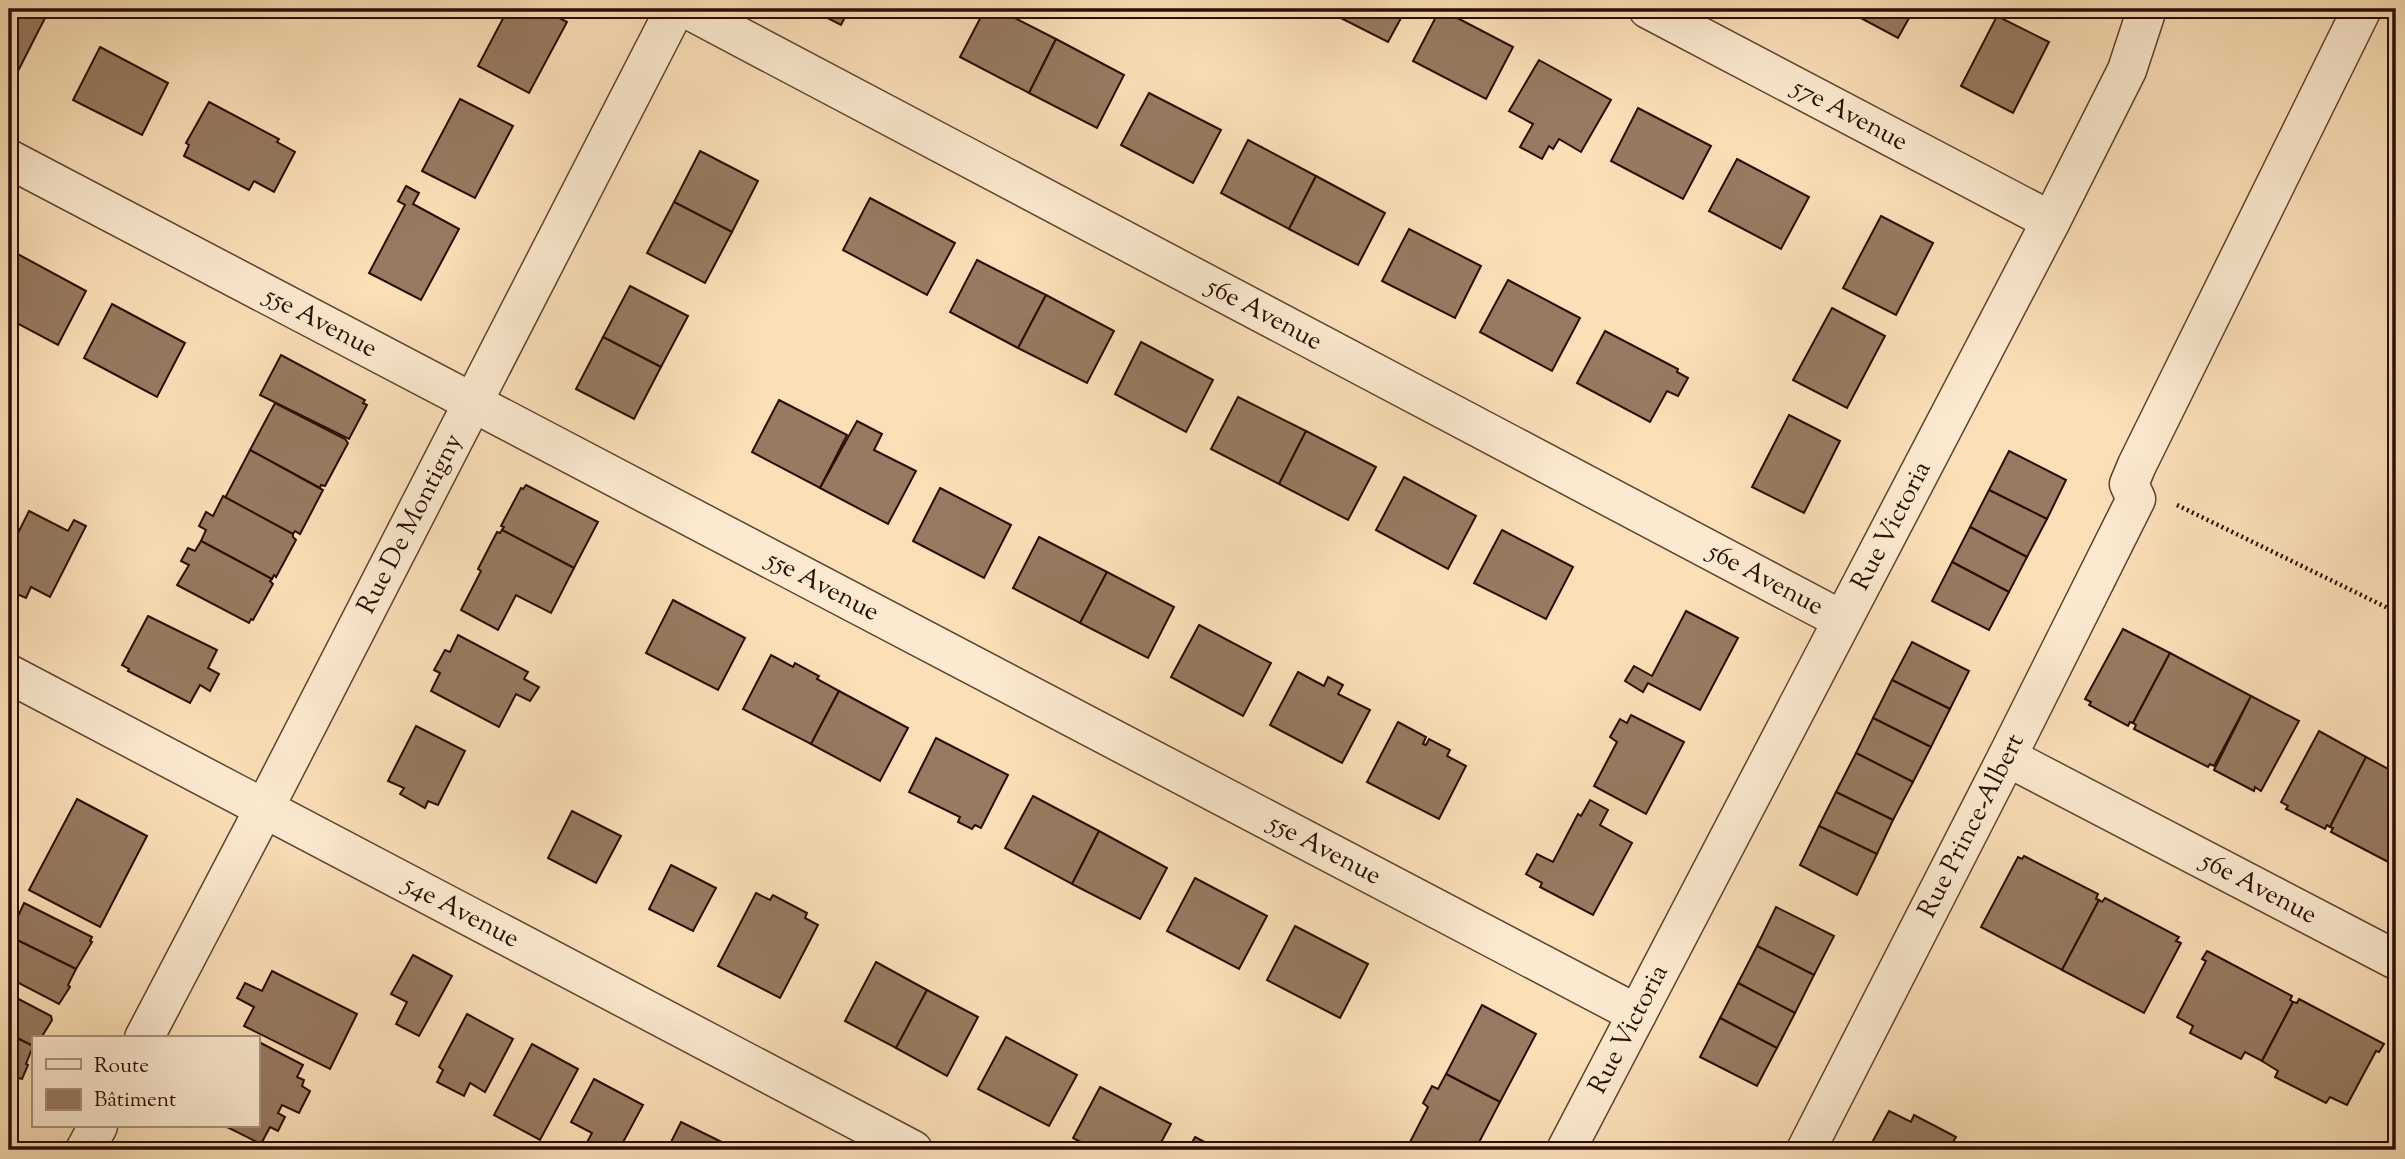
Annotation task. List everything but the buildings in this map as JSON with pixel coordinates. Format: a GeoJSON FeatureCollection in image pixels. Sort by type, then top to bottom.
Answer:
{"type":"FeatureCollection","features":[{"type":"Feature","properties":{"kind":"street","name":"Rue De Montigny"},"geometry":{"type":"LineString","coordinates":[[145,1036],[675,9]]}},
{"type":"Feature","properties":{"kind":"street","name":"56e Avenue"},"geometry":{"type":"LineString","coordinates":[[687,9],[1842,620]]}},
{"type":"Feature","properties":{"kind":"street","name":"57e Avenue"},"geometry":{"type":"LineString","coordinates":[[1648,9],[2051,221]]}},
{"type":"Feature","properties":{"kind":"street","name":"Rue Victoria"},"geometry":{"type":"LineString","coordinates":[[1566,1150],[2051,221],[2127,70],[2147,9]]}},
{"type":"Feature","properties":{"kind":"street"},"geometry":{"type":"LineString","coordinates":[[2136,499],[2129,484],[2137,465],[2362,9]]}},
{"type":"Feature","properties":{"kind":"street","name":"55e Avenue"},"geometry":{"type":"LineString","coordinates":[[9,159],[1637,1014]]}},
{"type":"Feature","properties":{"kind":"street","name":"Rue Prince-Albert"},"geometry":{"type":"LineString","coordinates":[[1806,1150],[2136,499]]}},
{"type":"Feature","properties":{"kind":"street","name":"54e Avenue"},"geometry":{"type":"LineString","coordinates":[[9,674],[913,1150]]}},
{"type":"Feature","properties":{"kind":"street","name":"56e Avenue"},"geometry":{"type":"LineString","coordinates":[[2007,757],[2396,960]]}},
{"type":"Feature","properties":{"kind":"street"},"geometry":{"type":"LineString","coordinates":[[85,1150],[97,1128]]}},
{"type":"Feature","properties":{"kind":"path"},"geometry":{"type":"LineString","coordinates":[[2136,499],[2146,494],[2157,495],[2396,612]]}}]}
